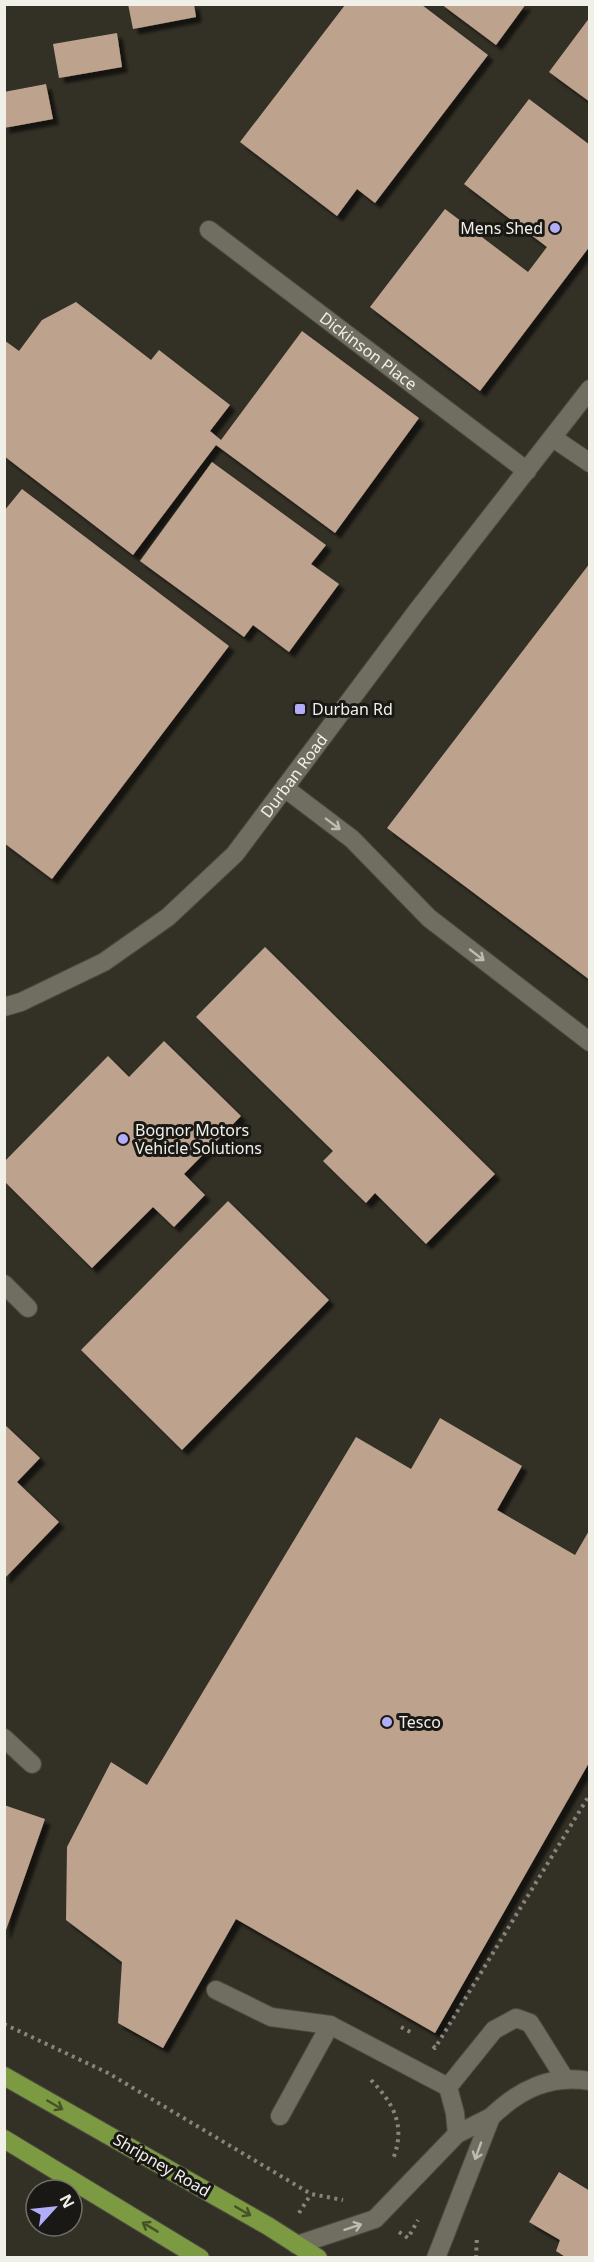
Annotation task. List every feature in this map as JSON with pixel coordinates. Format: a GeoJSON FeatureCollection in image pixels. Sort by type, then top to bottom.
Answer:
{"type":"FeatureCollection","features":[{"type":"Feature","properties":{"kind":"main road","name":"Shripney Road"},"geometry":{"type":"LineString","coordinates":[[4,2076],[318,2258]]}},
{"type":"Feature","properties":{"kind":"main road"},"geometry":{"type":"LineString","coordinates":[[4,2139],[200,2258]]}},
{"type":"Feature","properties":{"kind":"street","name":"Dickinson Place"},"geometry":{"type":"LineString","coordinates":[[209,230],[527,471]]}},
{"type":"Feature","properties":{"kind":"street","name":"Durban Road"},"geometry":{"type":"LineString","coordinates":[[4,1007],[21,1002],[104,962],[168,917],[235,854],[286,789],[417,611],[590,389]]}},
{"type":"Feature","properties":{"kind":"street"},"geometry":{"type":"LineString","coordinates":[[553,438],[590,463]]}},
{"type":"Feature","properties":{"kind":"street"},"geometry":{"type":"LineString","coordinates":[[286,789],[352,839],[429,918],[590,1042]]}},
{"type":"Feature","properties":{"kind":"street"},"geometry":{"type":"LineString","coordinates":[[4,1284],[28,1308]]}},
{"type":"Feature","properties":{"kind":"street"},"geometry":{"type":"LineString","coordinates":[[4,1738],[32,1764]]}},
{"type":"Feature","properties":{"kind":"street"},"geometry":{"type":"LineString","coordinates":[[216,1990],[271,2017],[330,2025],[448,2087],[455,2113],[457,2134]]}},
{"type":"Feature","properties":{"kind":"street"},"geometry":{"type":"LineString","coordinates":[[448,2087],[494,2030],[516,2018],[530,2023],[565,2079]]}},
{"type":"Feature","properties":{"kind":"street"},"geometry":{"type":"LineString","coordinates":[[280,2116],[330,2025]]}},
{"type":"Feature","properties":{"kind":"street"},"geometry":{"type":"LineString","coordinates":[[297,2245],[375,2219],[457,2134],[491,2117],[511,2098],[545,2081],[565,2079],[590,2081]]}},
{"type":"Feature","properties":{"kind":"street"},"geometry":{"type":"LineString","coordinates":[[436,2258],[491,2117]]}},
{"type":"Feature","properties":{"kind":"path"},"geometry":{"type":"LineString","coordinates":[[426,2042],[435,2048],[590,1794]]}},
{"type":"Feature","properties":{"kind":"path"},"geometry":{"type":"LineString","coordinates":[[4,2024],[108,2073],[312,2194],[343,2199],[351,2196]]}},
{"type":"Feature","properties":{"kind":"path"},"geometry":{"type":"LineString","coordinates":[[401,2026],[418,2037]]}},
{"type":"Feature","properties":{"kind":"path"},"geometry":{"type":"LineString","coordinates":[[371,2080],[385,2095],[397,2119],[399,2142],[392,2161]]}},
{"type":"Feature","properties":{"kind":"path"},"geometry":{"type":"LineString","coordinates":[[476,2258],[478,2228]]}},
{"type":"Feature","properties":{"kind":"building"},"geometry":{"type":"Polygon","coordinates":[[[128,4],[194,4],[196,17],[133,29],[128,4]]]}},
{"type":"Feature","properties":{"kind":"building"},"geometry":{"type":"Polygon","coordinates":[[[441,4],[526,4],[496,45],[441,4]]]}},
{"type":"Feature","properties":{"kind":"building"},"geometry":{"type":"Polygon","coordinates":[[[345,5],[422,5],[488,55],[375,203],[357,189],[337,216],[240,142],[345,5]]]}},
{"type":"Feature","properties":{"kind":"building"},"geometry":{"type":"Polygon","coordinates":[[[590,17],[590,102],[549,72],[590,17]]]}},
{"type":"Feature","properties":{"kind":"building"},"geometry":{"type":"Polygon","coordinates":[[[117,33],[122,67],[59,78],[53,44],[117,33]]]}},
{"type":"Feature","properties":{"kind":"building"},"geometry":{"type":"Polygon","coordinates":[[[46,84],[53,119],[4,128],[4,92],[46,84]]]}},
{"type":"Feature","properties":{"kind":"building","name":"Mens Shed"},"geometry":{"type":"Polygon","coordinates":[[[529,99],[590,145],[590,246],[480,391],[370,307],[445,209],[528,272],[547,247],[464,184],[529,99]]]}},
{"type":"Feature","properties":{"kind":"building"},"geometry":{"type":"Polygon","coordinates":[[[76,302],[151,360],[159,350],[230,405],[210,431],[221,440],[302,331],[419,418],[335,533],[216,445],[133,555],[4,456],[4,340],[19,351],[42,320],[76,302]]]}},
{"type":"Feature","properties":{"kind":"building"},"geometry":{"type":"Polygon","coordinates":[[[212,462],[326,545],[311,564],[339,584],[289,652],[253,625],[244,637],[140,561],[212,462]]]}},
{"type":"Feature","properties":{"kind":"building"},"geometry":{"type":"Polygon","coordinates":[[[22,489],[229,646],[52,879],[4,843],[4,511],[22,489]]]}},
{"type":"Feature","properties":{"kind":"building"},"geometry":{"type":"Polygon","coordinates":[[[590,563],[590,980],[387,828],[590,563]]]}},
{"type":"Feature","properties":{"kind":"building"},"geometry":{"type":"Polygon","coordinates":[[[265,947],[495,1174],[426,1244],[375,1193],[366,1203],[323,1161],[333,1151],[196,1017],[265,947]]]}},
{"type":"Feature","properties":{"kind":"building","name":"Bognor Motors Vehicle Solutions"},"geometry":{"type":"Polygon","coordinates":[[[164,1041],[241,1116],[184,1174],[205,1195],[174,1227],[153,1207],[92,1268],[5,1182],[5,1161],[108,1056],[129,1077],[164,1041]]]}},
{"type":"Feature","properties":{"kind":"building"},"geometry":{"type":"Polygon","coordinates":[[[228,1201],[329,1300],[182,1450],[81,1350],[228,1201]]]}},
{"type":"Feature","properties":{"kind":"building","name":"Tesco"},"geometry":{"type":"Polygon","coordinates":[[[440,1418],[522,1466],[497,1510],[575,1555],[590,1529],[590,1761],[435,2033],[236,1919],[163,2048],[118,2023],[122,1962],[66,1920],[67,1847],[111,1762],[147,1785],[356,1437],[411,1469],[440,1418]]]}},
{"type":"Feature","properties":{"kind":"building"},"geometry":{"type":"Polygon","coordinates":[[[4,1424],[40,1458],[17,1482],[59,1522],[4,1579],[4,1424]]]}},
{"type":"Feature","properties":{"kind":"building"},"geometry":{"type":"Polygon","coordinates":[[[4,1805],[45,1819],[5,1933],[4,1933],[4,1805]]]}},
{"type":"Feature","properties":{"kind":"building"},"geometry":{"type":"Polygon","coordinates":[[[559,2172],[590,2191],[590,2258],[567,2258],[556,2251],[560,2240],[529,2222],[559,2172]]]}},
{"type":"Feature","properties":{"kind":"place","name":"Mens Shed"},"geometry":{"type":"Point","coordinates":[555,228]}},
{"type":"Feature","properties":{"kind":"place","name":"Durban Rd"},"geometry":{"type":"Point","coordinates":[300,709]}},
{"type":"Feature","properties":{"kind":"place","name":"Bognor Motors Vehicle Solutions"},"geometry":{"type":"Point","coordinates":[123,1139]}},
{"type":"Feature","properties":{"kind":"place","name":"Tesco"},"geometry":{"type":"Point","coordinates":[387,1722]}}]}
